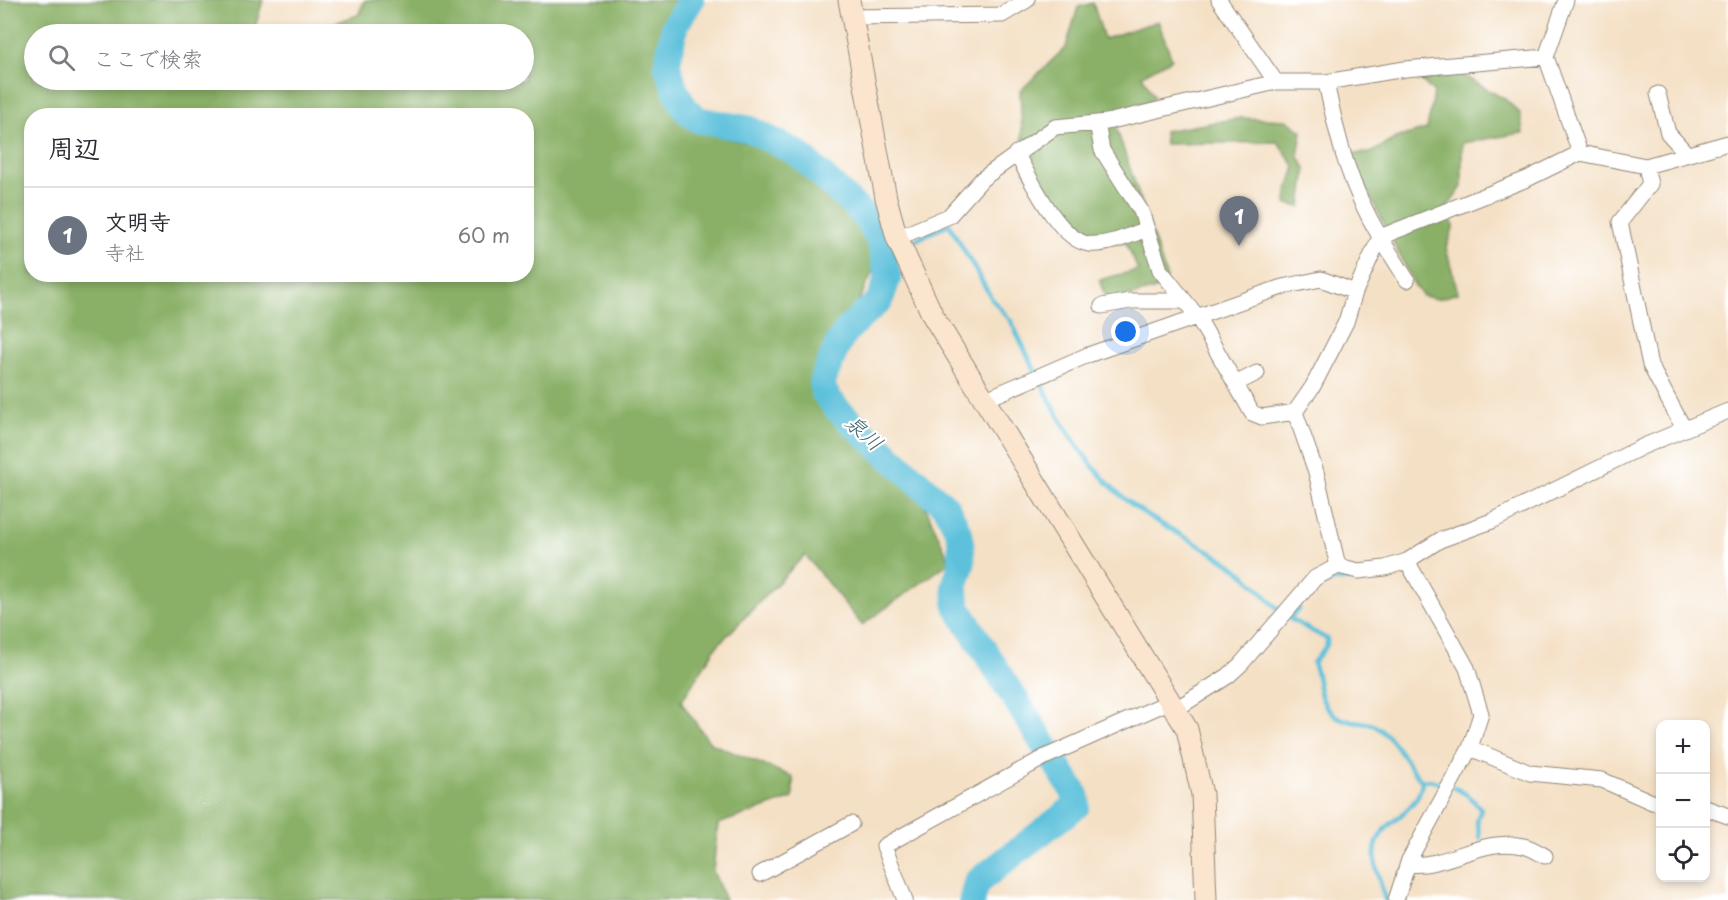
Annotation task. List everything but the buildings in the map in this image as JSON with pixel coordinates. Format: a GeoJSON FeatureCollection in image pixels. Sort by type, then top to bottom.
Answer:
{"type":"FeatureCollection","features":[{"type":"Feature","properties":{"kind":"street"},"geometry":{"type":"LineString","coordinates":[[1027,0],[1002,15],[850,9],[886,198],[897,238],[933,316],[1187,729],[1196,758],[1202,794],[1206,900]]}},
{"type":"Feature","properties":{"kind":"street"},"geometry":{"type":"LineString","coordinates":[[1219,0],[1276,82]]}},
{"type":"Feature","properties":{"kind":"street"},"geometry":{"type":"LineString","coordinates":[[1566,0],[1546,57],[1580,153]]}},
{"type":"Feature","properties":{"kind":"street"},"geometry":{"type":"LineString","coordinates":[[897,238],[949,216],[982,179],[1055,127],[1097,123],[1276,82],[1326,82],[1405,69],[1546,57]]}},
{"type":"Feature","properties":{"kind":"street"},"geometry":{"type":"LineString","coordinates":[[1326,82],[1342,155],[1363,208],[1407,280]]}},
{"type":"Feature","properties":{"kind":"street"},"geometry":{"type":"LineString","coordinates":[[1658,94],[1668,133],[1687,154]]}},
{"type":"Feature","properties":{"kind":"street"},"geometry":{"type":"LineString","coordinates":[[1097,123],[1102,150],[1141,211],[1160,270],[1197,316],[1237,382],[1252,413],[1262,417],[1295,412],[1313,387],[1346,322],[1355,291],[1380,237],[1527,179],[1580,153],[1646,166],[1728,143]]}},
{"type":"Feature","properties":{"kind":"street"},"geometry":{"type":"LineString","coordinates":[[1016,153],[1054,218],[1083,243],[1105,243],[1147,229]]}},
{"type":"Feature","properties":{"kind":"street"},"geometry":{"type":"LineString","coordinates":[[1646,166],[1650,184],[1620,222],[1650,364],[1684,429]]}},
{"type":"Feature","properties":{"kind":"street"},"geometry":{"type":"LineString","coordinates":[[984,400],[1050,370],[1282,287],[1321,279],[1355,291]]}},
{"type":"Feature","properties":{"kind":"street"},"geometry":{"type":"LineString","coordinates":[[1102,306],[1130,301],[1185,301]]}},
{"type":"Feature","properties":{"kind":"street"},"geometry":{"type":"LineString","coordinates":[[1237,382],[1257,373]]}},
{"type":"Feature","properties":{"kind":"street"},"geometry":{"type":"LineString","coordinates":[[905,900],[884,846],[1045,757],[1174,705],[1228,676],[1315,578],[1338,566],[1359,571],[1385,568],[1407,561],[1440,540],[1492,521],[1684,429],[1728,411]]}},
{"type":"Feature","properties":{"kind":"street"},"geometry":{"type":"LineString","coordinates":[[1295,412],[1316,472],[1338,566]]}},
{"type":"Feature","properties":{"kind":"street"},"geometry":{"type":"LineString","coordinates":[[1396,900],[1408,864],[1470,748],[1481,714],[1467,668],[1407,561]]}},
{"type":"Feature","properties":{"kind":"street"},"geometry":{"type":"LineString","coordinates":[[1470,748],[1530,773],[1602,780],[1656,802]]}},
{"type":"Feature","properties":{"kind":"street"},"geometry":{"type":"LineString","coordinates":[[1710,809],[1728,816]]}},
{"type":"Feature","properties":{"kind":"street"},"geometry":{"type":"LineString","coordinates":[[760,874],[851,824]]}},
{"type":"Feature","properties":{"kind":"street"},"geometry":{"type":"LineString","coordinates":[[1408,864],[1422,866],[1482,846],[1522,845],[1545,856]]}},
{"type":"Feature","properties":{"kind":"green space"},"geometry":{"type":"Polygon","coordinates":[[[0,0],[263,0],[256,24],[24,24],[24,90],[534,90],[534,24],[332,24],[358,15],[365,0],[688,0],[674,13],[660,66],[685,120],[709,134],[799,154],[862,206],[883,251],[817,387],[858,434],[922,499],[950,562],[862,625],[805,555],[716,647],[681,702],[710,743],[793,777],[793,798],[718,824],[713,871],[725,900],[0,900],[0,0]]]}},
{"type":"Feature","properties":{"kind":"green space"},"geometry":{"type":"Polygon","coordinates":[[[1093,3],[1104,39],[1158,21],[1172,59],[1142,75],[1155,98],[1114,121],[1167,278],[1156,289],[1108,302],[1099,280],[1138,270],[1126,243],[1087,239],[1063,219],[1024,171],[1020,91],[1066,47],[1078,7],[1093,3]]]}},
{"type":"Feature","properties":{"kind":"green space"},"geometry":{"type":"Polygon","coordinates":[[[1462,75],[1505,99],[1520,113],[1523,133],[1462,143],[1462,187],[1446,209],[1454,226],[1446,248],[1458,293],[1438,299],[1423,296],[1415,286],[1349,154],[1371,153],[1396,138],[1427,129],[1434,93],[1419,78],[1462,75]]]}},
{"type":"Feature","properties":{"kind":"green space"},"geometry":{"type":"Polygon","coordinates":[[[1241,118],[1286,120],[1302,131],[1298,156],[1306,168],[1301,207],[1286,204],[1287,192],[1295,167],[1278,142],[1165,144],[1164,131],[1241,118]]]}},
{"type":"Feature","properties":{"kind":"waterway","name":"泉川"},"geometry":{"type":"LineString","coordinates":[[691,0],[675,25],[667,65],[676,91],[686,110],[699,120],[749,129],[799,154],[867,218],[880,242],[888,277],[880,300],[848,329],[838,344],[823,379],[823,391],[838,410],[947,508],[960,535],[962,563],[955,585],[957,607],[1077,797],[1077,805],[977,882],[972,900]]}},
{"type":"Feature","properties":{"kind":"waterway"},"geometry":{"type":"LineString","coordinates":[[905,245],[949,224],[992,299],[1011,321],[1036,373]]}},
{"type":"Feature","properties":{"kind":"waterway"},"geometry":{"type":"LineString","coordinates":[[883,255],[895,250]]}},
{"type":"Feature","properties":{"kind":"waterway"},"geometry":{"type":"LineString","coordinates":[[1040,380],[1060,418],[1098,473],[1130,503],[1237,569],[1290,619],[1299,608]]}},
{"type":"Feature","properties":{"kind":"waterway"},"geometry":{"type":"LineString","coordinates":[[1312,592],[1328,582],[1383,575]]}},
{"type":"Feature","properties":{"kind":"waterway"},"geometry":{"type":"LineString","coordinates":[[1290,619],[1327,639],[1327,645],[1313,663],[1321,696],[1328,708],[1337,717],[1368,723],[1380,730],[1394,743],[1422,781],[1414,802],[1382,833],[1377,842],[1376,865],[1385,900]]}},
{"type":"Feature","properties":{"kind":"waterway"},"geometry":{"type":"LineString","coordinates":[[1422,781],[1430,780],[1446,784]]}},
{"type":"Feature","properties":{"kind":"waterway"},"geometry":{"type":"LineString","coordinates":[[1454,787],[1469,796],[1481,809],[1477,821],[1480,838]]}},
{"type":"Feature","properties":{"kind":"place","name":"文明寺"},"geometry":{"type":"Point","coordinates":[1239,246]}}]}
